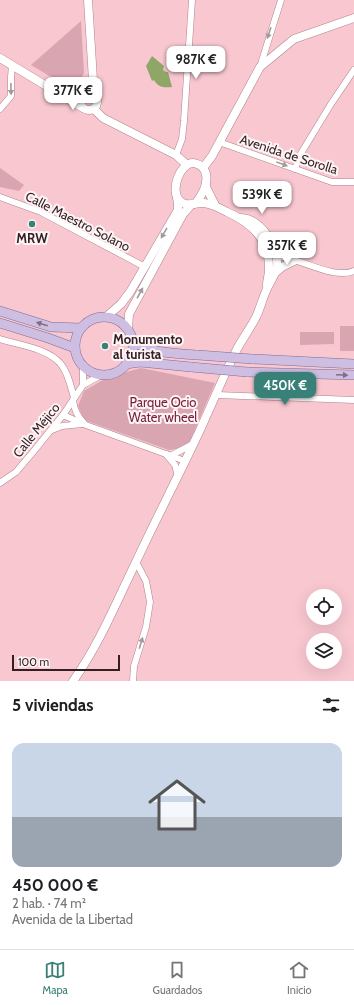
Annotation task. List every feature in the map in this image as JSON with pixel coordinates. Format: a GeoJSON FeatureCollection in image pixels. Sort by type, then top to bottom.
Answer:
{"type":"FeatureCollection","features":[{"type":"Feature","properties":{"kind":"main road"},"geometry":{"type":"LineString","coordinates":[[88,0],[93,80],[91,94]]}},
{"type":"Feature","properties":{"kind":"main road"},"geometry":{"type":"LineString","coordinates":[[203,168],[212,156],[260,66],[294,39],[354,18]]}},
{"type":"Feature","properties":{"kind":"main road"},"geometry":{"type":"LineString","coordinates":[[0,58],[83,108],[89,111],[94,109],[97,104],[95,96],[86,94],[81,99],[83,108]]}},
{"type":"Feature","properties":{"kind":"main road"},"geometry":{"type":"LineString","coordinates":[[94,109],[103,118],[176,154],[187,165]]}},
{"type":"Feature","properties":{"kind":"main road"},"geometry":{"type":"LineString","coordinates":[[106,316],[121,304],[130,292],[178,210],[175,193],[176,182],[181,171],[187,165],[194,163],[202,166],[207,176],[206,187],[215,205]]}},
{"type":"Feature","properties":{"kind":"main road"},"geometry":{"type":"LineString","coordinates":[[128,329],[114,318],[106,316],[96,317],[88,321],[81,328],[75,341],[77,358],[83,366],[91,372],[104,374],[110,374],[119,370],[126,364],[132,353],[132,340],[128,329],[129,314],[183,214],[206,187]]}},
{"type":"Feature","properties":{"kind":"main road"},"geometry":{"type":"LineString","coordinates":[[177,198],[185,205],[203,203],[215,205],[241,218],[262,234],[270,253],[276,256]]}},
{"type":"Feature","properties":{"kind":"main road"},"geometry":{"type":"LineString","coordinates":[[241,218],[248,218],[254,222],[263,230],[268,238],[276,256],[277,267],[271,273]]}},
{"type":"Feature","properties":{"kind":"main road"},"geometry":{"type":"LineString","coordinates":[[73,681],[96,645],[217,394],[236,350],[256,317],[266,290],[272,282],[267,252],[263,241],[254,229]]}},
{"type":"Feature","properties":{"kind":"main road"},"geometry":{"type":"LineString","coordinates":[[268,238],[294,261],[271,273]]}},
{"type":"Feature","properties":{"kind":"main road"},"geometry":{"type":"LineString","coordinates":[[0,311],[51,327],[81,328]]}},
{"type":"Feature","properties":{"kind":"main road"},"geometry":{"type":"LineString","coordinates":[[0,323],[75,348]]}},
{"type":"Feature","properties":{"kind":"main road"},"geometry":{"type":"LineString","coordinates":[[132,340],[142,347],[156,352],[252,360],[354,364]]}},
{"type":"Feature","properties":{"kind":"main road"},"geometry":{"type":"LineString","coordinates":[[126,364],[147,362],[247,372],[354,375]]}},
{"type":"Feature","properties":{"kind":"street"},"geometry":{"type":"LineString","coordinates":[[176,154],[182,139],[184,121],[192,0]]}},
{"type":"Feature","properties":{"kind":"street"},"geometry":{"type":"LineString","coordinates":[[260,66],[281,0]]}},
{"type":"Feature","properties":{"kind":"street"},"geometry":{"type":"LineString","coordinates":[[0,109],[11,96],[12,65]]}},
{"type":"Feature","properties":{"kind":"street"},"geometry":{"type":"LineString","coordinates":[[295,169],[300,155],[354,70]]}},
{"type":"Feature","properties":{"kind":"street","name":"Avenida de Sorolla"},"geometry":{"type":"LineString","coordinates":[[219,142],[332,182],[354,182]]}},
{"type":"Feature","properties":{"kind":"street","name":"Calle Maestro Solano"},"geometry":{"type":"LineString","coordinates":[[0,197],[41,212],[145,267]]}},
{"type":"Feature","properties":{"kind":"street"},"geometry":{"type":"LineString","coordinates":[[276,256],[329,272],[349,274],[354,271]]}},
{"type":"Feature","properties":{"kind":"street"},"geometry":{"type":"LineString","coordinates":[[0,339],[40,351],[51,356],[61,364],[67,375],[74,399],[74,409],[84,424]]}},
{"type":"Feature","properties":{"kind":"street"},"geometry":{"type":"LineString","coordinates":[[83,366],[83,385]]}},
{"type":"Feature","properties":{"kind":"street","name":"Calle Méjico"},"geometry":{"type":"LineString","coordinates":[[0,483],[16,472],[63,415],[83,385],[104,374]]}},
{"type":"Feature","properties":{"kind":"street"},"geometry":{"type":"LineString","coordinates":[[217,394],[354,400]]}},
{"type":"Feature","properties":{"kind":"street"},"geometry":{"type":"LineString","coordinates":[[63,415],[185,461]]}},
{"type":"Feature","properties":{"kind":"street"},"geometry":{"type":"LineString","coordinates":[[51,430],[62,426],[84,424]]}},
{"type":"Feature","properties":{"kind":"street"},"geometry":{"type":"LineString","coordinates":[[169,454],[193,444]]}},
{"type":"Feature","properties":{"kind":"street"},"geometry":{"type":"LineString","coordinates":[[169,454],[175,465],[178,476]]}},
{"type":"Feature","properties":{"kind":"street"},"geometry":{"type":"LineString","coordinates":[[133,681],[134,666],[146,627],[150,602],[146,581],[136,562]]}},
{"type":"Feature","properties":{"kind":"green space"},"geometry":{"type":"Polygon","coordinates":[[[81,21],[84,73],[78,83],[71,86],[63,84],[31,65],[81,21]]]}},
{"type":"Feature","properties":{"kind":"green space"},"geometry":{"type":"Polygon","coordinates":[[[0,168],[24,185],[19,191],[0,187],[0,168]]]}},
{"type":"Feature","properties":{"kind":"green space"},"geometry":{"type":"Polygon","coordinates":[[[340,326],[354,326],[354,351],[340,351],[340,326]]]}},
{"type":"Feature","properties":{"kind":"green space"},"geometry":{"type":"Polygon","coordinates":[[[300,332],[334,332],[334,344],[300,345],[300,332]]]}},
{"type":"Feature","properties":{"kind":"green space","name":"Parque Ocio Water wheel"},"geometry":{"type":"Polygon","coordinates":[[[141,368],[215,383],[190,441],[182,448],[169,450],[84,420],[78,406],[84,391],[108,377],[141,368]]]}},
{"type":"Feature","properties":{"kind":"shaded area"},"geometry":{"type":"Polygon","coordinates":[[[152,56],[164,66],[163,70],[168,72],[172,87],[161,86],[154,80],[152,81],[146,66],[152,56]]]}},
{"type":"Feature","properties":{"kind":"place","name":"MRW"},"geometry":{"type":"Point","coordinates":[32,224]}},
{"type":"Feature","properties":{"kind":"place","name":"Monumento al turista"},"geometry":{"type":"Point","coordinates":[105,346]}}]}
